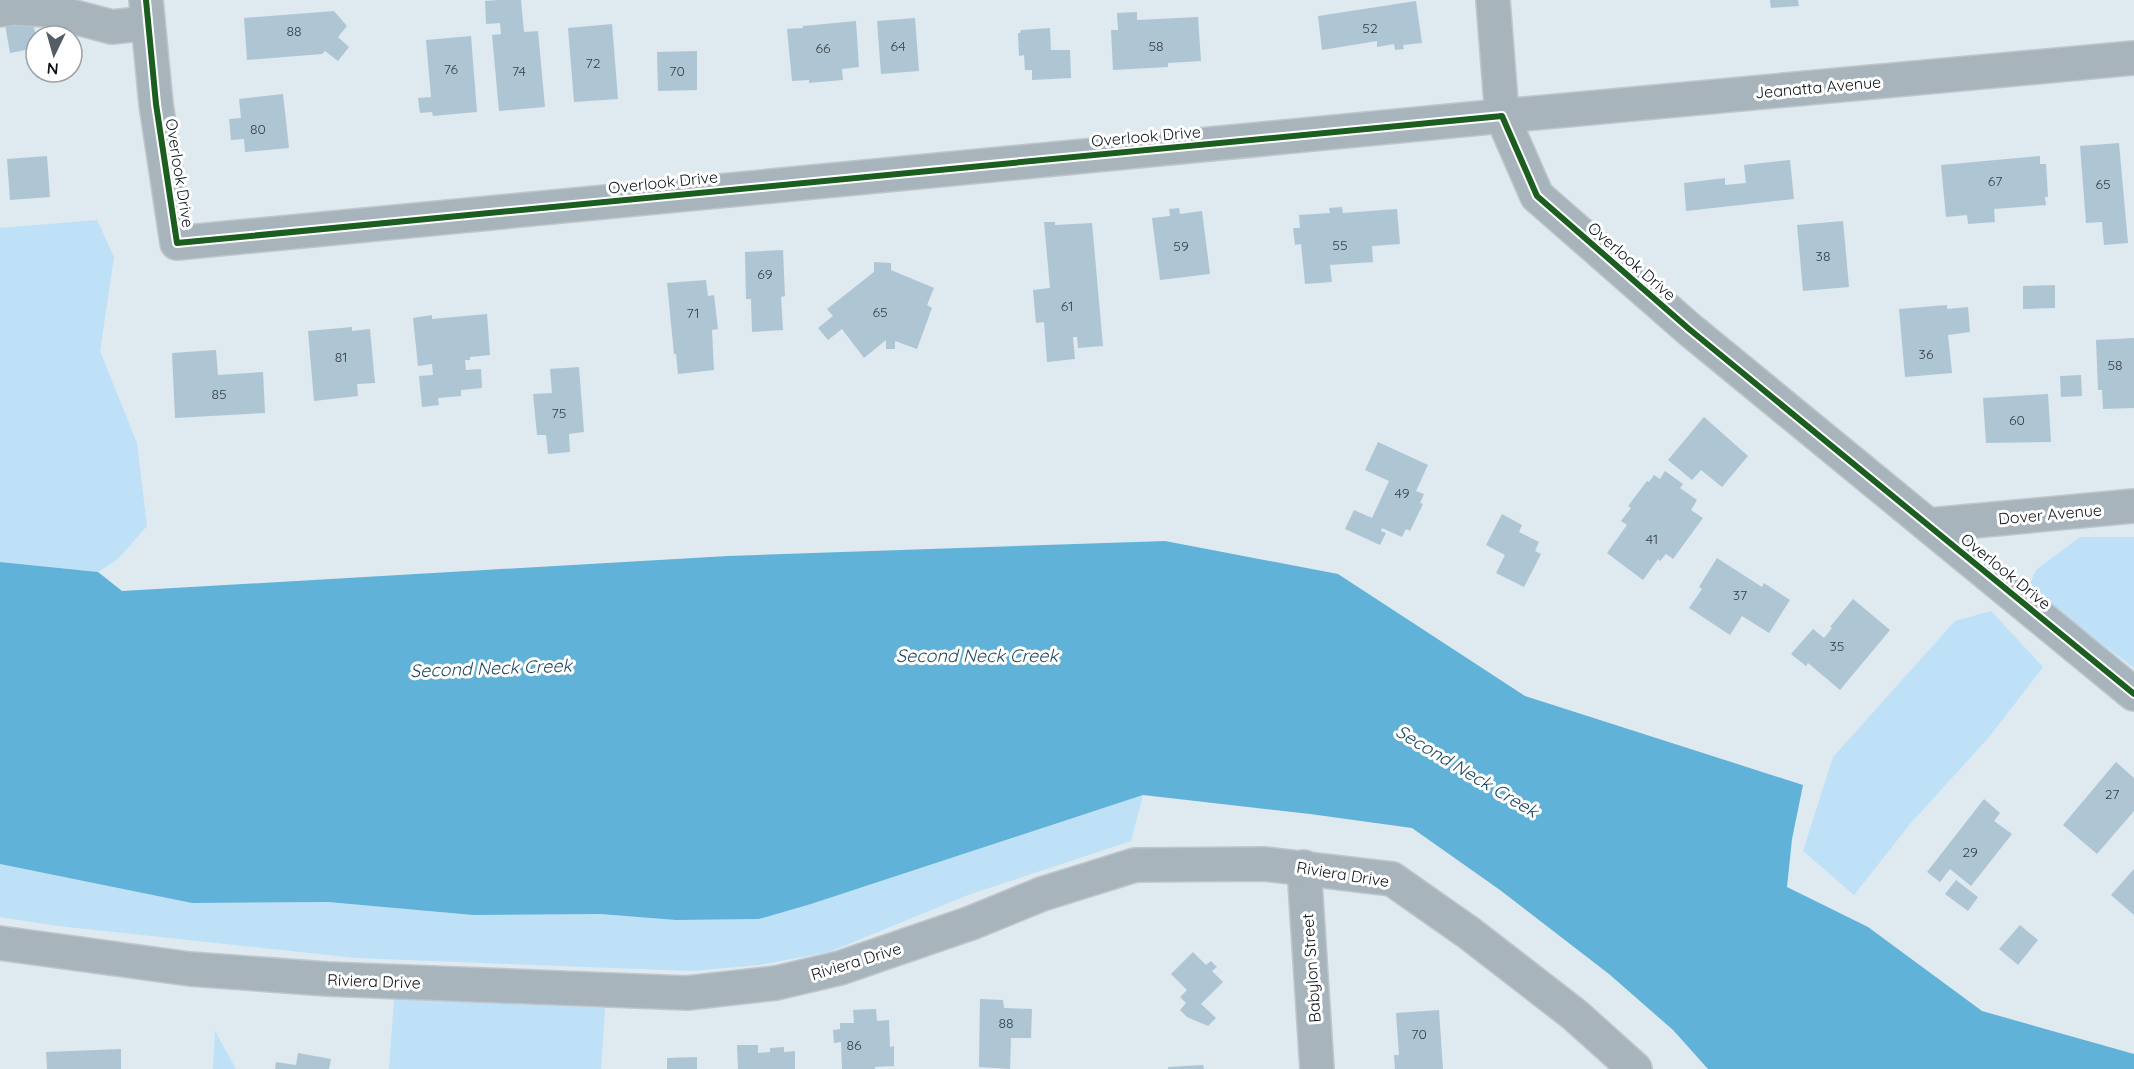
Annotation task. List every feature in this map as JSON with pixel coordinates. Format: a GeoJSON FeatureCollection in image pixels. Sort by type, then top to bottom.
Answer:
{"type":"FeatureCollection","features":[{"type":"Feature","properties":{"kind":"street"},"geometry":{"type":"LineString","coordinates":[[1493,0],[1503,116]]}},
{"type":"Feature","properties":{"kind":"street"},"geometry":{"type":"LineString","coordinates":[[0,10],[15,8],[48,10],[112,27],[147,11]]}},
{"type":"Feature","properties":{"kind":"street","name":"Overlook Drive"},"geometry":{"type":"LineString","coordinates":[[147,11],[156,104],[177,243],[1503,116],[1537,196],[1689,329],[2134,693]]}},
{"type":"Feature","properties":{"kind":"street","name":"Jeanatta Avenue"},"geometry":{"type":"LineString","coordinates":[[1503,116],[2134,58]]}},
{"type":"Feature","properties":{"kind":"street","name":"Dover Avenue"},"geometry":{"type":"LineString","coordinates":[[1930,525],[2134,506]]}},
{"type":"Feature","properties":{"kind":"street","name":"Riviera Drive"},"geometry":{"type":"LineString","coordinates":[[0,943],[190,969],[327,980],[471,983],[687,993],[776,983],[840,969],[971,923],[1042,894],[1135,865],[1264,864],[1304,867],[1392,879],[1468,933],[1575,1015],[1635,1069]]}},
{"type":"Feature","properties":{"kind":"street","name":"Babylon Street"},"geometry":{"type":"LineString","coordinates":[[1304,867],[1317,1069]]}},
{"type":"Feature","properties":{"kind":"shaded area"},"geometry":{"type":"Polygon","coordinates":[[[97,220],[114,257],[100,351],[137,443],[147,526],[118,559],[98,572],[0,562],[0,228],[97,220]]]}},
{"type":"Feature","properties":{"kind":"shaded area"},"geometry":{"type":"Polygon","coordinates":[[[2080,537],[2134,537],[2134,668],[2028,588],[2036,570],[2080,537]]]}},
{"type":"Feature","properties":{"kind":"shaded area"},"geometry":{"type":"Polygon","coordinates":[[[1991,611],[2043,667],[1989,737],[1910,824],[1854,895],[1803,851],[1833,757],[1955,621],[1991,611]]]}},
{"type":"Feature","properties":{"kind":"shaded area"},"geometry":{"type":"Polygon","coordinates":[[[1143,795],[1131,841],[968,895],[829,952],[759,965],[692,971],[356,958],[58,926],[0,917],[0,864],[192,903],[328,902],[473,915],[600,914],[676,920],[759,919],[1143,795]]]}},
{"type":"Feature","properties":{"kind":"shaded area"},"geometry":{"type":"Polygon","coordinates":[[[394,999],[605,1008],[601,1069],[389,1069],[394,999]]]}},
{"type":"Feature","properties":{"kind":"shaded area"},"geometry":{"type":"Polygon","coordinates":[[[215,1031],[236,1069],[213,1069],[215,1031]]]}},
{"type":"Feature","properties":{"kind":"water","name":"Second Neck Creek"},"geometry":{"type":"Polygon","coordinates":[[[1165,541],[1338,574],[1525,696],[1803,785],[1792,839],[1787,887],[1868,927],[1982,1011],[2134,1054],[2134,1069],[1708,1069],[1673,1030],[1609,974],[1500,890],[1412,828],[1143,795],[759,919],[676,920],[600,914],[473,915],[328,902],[192,903],[0,864],[0,562],[98,572],[122,591],[728,556],[1165,541]]]}},
{"type":"Feature","properties":{"kind":"building"},"geometry":{"type":"Polygon","coordinates":[[[521,0],[524,32],[538,31],[545,107],[499,111],[492,35],[501,34],[500,23],[486,24],[485,1],[521,0]]]}},
{"type":"Feature","properties":{"kind":"building"},"geometry":{"type":"Polygon","coordinates":[[[1770,0],[1798,0],[1799,6],[1771,8],[1770,0]]]}},
{"type":"Feature","properties":{"kind":"building"},"geometry":{"type":"Polygon","coordinates":[[[1416,1],[1422,43],[1403,45],[1404,49],[1395,50],[1394,44],[1377,47],[1377,41],[1322,50],[1318,16],[1416,1]]]}},
{"type":"Feature","properties":{"kind":"building"},"geometry":{"type":"Polygon","coordinates":[[[334,11],[347,26],[338,37],[349,47],[338,61],[325,51],[322,54],[247,60],[244,18],[334,11]]]}},
{"type":"Feature","properties":{"kind":"building"},"geometry":{"type":"Polygon","coordinates":[[[1137,12],[1137,20],[1198,17],[1201,61],[1168,63],[1168,67],[1113,70],[1111,30],[1118,30],[1117,13],[1137,12]]]}},
{"type":"Feature","properties":{"kind":"building"},"geometry":{"type":"Polygon","coordinates":[[[31,13],[33,24],[24,24],[24,50],[10,53],[4,19],[31,13]]]}},
{"type":"Feature","properties":{"kind":"building"},"geometry":{"type":"Polygon","coordinates":[[[915,18],[919,71],[881,74],[877,21],[915,18]]]}},
{"type":"Feature","properties":{"kind":"building"},"geometry":{"type":"Polygon","coordinates":[[[856,21],[859,67],[842,69],[843,80],[809,83],[809,80],[792,81],[787,29],[856,21]]]}},
{"type":"Feature","properties":{"kind":"building"},"geometry":{"type":"Polygon","coordinates":[[[612,24],[618,99],[574,102],[568,28],[612,24]]]}},
{"type":"Feature","properties":{"kind":"building"},"geometry":{"type":"Polygon","coordinates":[[[1050,28],[1051,50],[1070,50],[1071,78],[1032,80],[1032,70],[1025,70],[1024,55],[1019,56],[1018,33],[1021,30],[1050,28]]]}},
{"type":"Feature","properties":{"kind":"building"},"geometry":{"type":"Polygon","coordinates":[[[471,36],[477,112],[433,116],[432,112],[420,113],[418,98],[431,97],[426,40],[471,36]]]}},
{"type":"Feature","properties":{"kind":"building"},"geometry":{"type":"Polygon","coordinates":[[[697,51],[697,90],[658,91],[657,52],[697,51]]]}},
{"type":"Feature","properties":{"kind":"building"},"geometry":{"type":"Polygon","coordinates":[[[283,94],[289,148],[245,152],[244,139],[231,140],[229,119],[241,118],[239,99],[283,94]]]}},
{"type":"Feature","properties":{"kind":"building"},"geometry":{"type":"Polygon","coordinates":[[[2119,143],[2128,243],[2104,245],[2102,222],[2086,223],[2080,146],[2119,143]]]}},
{"type":"Feature","properties":{"kind":"building"},"geometry":{"type":"Polygon","coordinates":[[[47,156],[50,197],[10,200],[7,159],[47,156]]]}},
{"type":"Feature","properties":{"kind":"building"},"geometry":{"type":"Polygon","coordinates":[[[2040,156],[2040,164],[2046,164],[2048,197],[2045,197],[2046,205],[1994,209],[1995,222],[1968,224],[1967,215],[1946,217],[1941,165],[2040,156]]]}},
{"type":"Feature","properties":{"kind":"building"},"geometry":{"type":"Polygon","coordinates":[[[1790,160],[1794,199],[1686,211],[1684,183],[1725,178],[1725,185],[1746,183],[1744,165],[1790,160]]]}},
{"type":"Feature","properties":{"kind":"building"},"geometry":{"type":"Polygon","coordinates":[[[1342,207],[1343,213],[1397,209],[1400,244],[1372,246],[1373,262],[1330,265],[1332,282],[1305,284],[1301,244],[1295,245],[1293,228],[1300,228],[1299,215],[1330,213],[1329,208],[1342,207]]]}},
{"type":"Feature","properties":{"kind":"building"},"geometry":{"type":"Polygon","coordinates":[[[1179,208],[1180,214],[1202,211],[1210,274],[1160,280],[1152,218],[1170,216],[1169,209],[1179,208]]]}},
{"type":"Feature","properties":{"kind":"building"},"geometry":{"type":"Polygon","coordinates":[[[1843,221],[1849,287],[1803,291],[1797,225],[1843,221]]]}},
{"type":"Feature","properties":{"kind":"building"},"geometry":{"type":"Polygon","coordinates":[[[1044,222],[1055,222],[1055,225],[1092,223],[1103,346],[1078,348],[1077,337],[1073,337],[1075,359],[1047,362],[1044,322],[1036,323],[1033,290],[1050,288],[1044,222]]]}},
{"type":"Feature","properties":{"kind":"building"},"geometry":{"type":"Polygon","coordinates":[[[783,250],[785,296],[781,297],[783,330],[752,332],[751,299],[746,299],[745,252],[783,250]]]}},
{"type":"Feature","properties":{"kind":"building"},"geometry":{"type":"Polygon","coordinates":[[[874,262],[891,263],[891,270],[934,288],[927,305],[932,308],[917,349],[895,341],[895,349],[886,349],[886,340],[864,358],[842,329],[828,340],[818,328],[833,316],[827,309],[874,272],[874,262]]]}},
{"type":"Feature","properties":{"kind":"building"},"geometry":{"type":"Polygon","coordinates":[[[706,280],[708,296],[714,295],[718,329],[712,330],[714,370],[678,374],[667,283],[706,280]]]}},
{"type":"Feature","properties":{"kind":"building"},"geometry":{"type":"Polygon","coordinates":[[[2055,285],[2055,308],[2023,309],[2023,286],[2055,285]]]}},
{"type":"Feature","properties":{"kind":"building"},"geometry":{"type":"Polygon","coordinates":[[[1947,305],[1947,309],[1968,307],[1970,332],[1948,335],[1952,373],[1905,377],[1899,309],[1947,305]]]}},
{"type":"Feature","properties":{"kind":"building"},"geometry":{"type":"Polygon","coordinates":[[[487,314],[490,355],[470,357],[470,360],[465,360],[466,370],[481,369],[482,388],[461,390],[461,396],[438,398],[439,405],[422,407],[419,376],[433,375],[432,364],[418,366],[413,318],[432,315],[432,319],[487,314]]]}},
{"type":"Feature","properties":{"kind":"building"},"geometry":{"type":"Polygon","coordinates":[[[352,327],[352,331],[370,329],[375,383],[357,384],[358,396],[314,401],[308,331],[352,327]]]}},
{"type":"Feature","properties":{"kind":"building"},"geometry":{"type":"Polygon","coordinates":[[[2134,338],[2134,408],[2103,409],[2102,390],[2098,390],[2096,340],[2134,338]]]}},
{"type":"Feature","properties":{"kind":"building"},"geometry":{"type":"Polygon","coordinates":[[[216,350],[218,375],[263,372],[265,413],[175,418],[172,353],[216,350]]]}},
{"type":"Feature","properties":{"kind":"building"},"geometry":{"type":"Polygon","coordinates":[[[579,367],[584,432],[569,434],[570,452],[548,454],[546,435],[537,435],[533,394],[552,393],[550,369],[579,367]]]}},
{"type":"Feature","properties":{"kind":"building"},"geometry":{"type":"Polygon","coordinates":[[[2081,375],[2082,396],[2061,397],[2060,376],[2081,375]]]}},
{"type":"Feature","properties":{"kind":"building"},"geometry":{"type":"Polygon","coordinates":[[[2048,394],[2051,442],[1986,443],[1983,398],[2048,394]]]}},
{"type":"Feature","properties":{"kind":"building"},"geometry":{"type":"Polygon","coordinates":[[[1704,417],[1748,456],[1722,487],[1701,470],[1692,480],[1668,460],[1704,417]]]}},
{"type":"Feature","properties":{"kind":"building"},"geometry":{"type":"Polygon","coordinates":[[[1378,442],[1428,465],[1416,491],[1424,494],[1420,503],[1423,504],[1410,531],[1406,529],[1402,537],[1382,528],[1381,531],[1386,533],[1380,545],[1345,529],[1354,510],[1372,518],[1389,481],[1365,470],[1378,442]]]}},
{"type":"Feature","properties":{"kind":"building"},"geometry":{"type":"Polygon","coordinates":[[[1665,471],[1683,484],[1680,488],[1697,500],[1691,510],[1703,518],[1673,559],[1666,554],[1660,561],[1658,559],[1643,580],[1607,553],[1627,525],[1621,521],[1631,508],[1628,506],[1647,481],[1649,482],[1654,475],[1660,479],[1665,471]]]}},
{"type":"Feature","properties":{"kind":"building"},"geometry":{"type":"Polygon","coordinates":[[[1502,514],[1522,525],[1519,532],[1539,542],[1535,551],[1541,554],[1524,587],[1496,573],[1505,555],[1486,545],[1502,514]]]}},
{"type":"Feature","properties":{"kind":"building"},"geometry":{"type":"Polygon","coordinates":[[[1717,558],[1762,587],[1764,583],[1790,600],[1769,633],[1742,616],[1730,635],[1689,608],[1702,589],[1699,587],[1717,558]]]}},
{"type":"Feature","properties":{"kind":"building"},"geometry":{"type":"Polygon","coordinates":[[[1853,599],[1890,630],[1840,690],[1808,663],[1806,666],[1791,654],[1813,629],[1824,638],[1853,599]]]}},
{"type":"Feature","properties":{"kind":"building"},"geometry":{"type":"Polygon","coordinates":[[[2116,762],[2134,778],[2134,811],[2097,854],[2063,825],[2116,762]]]}},
{"type":"Feature","properties":{"kind":"building"},"geometry":{"type":"Polygon","coordinates":[[[1984,799],[2000,813],[1994,821],[2012,834],[1971,886],[1950,869],[1940,882],[1927,872],[1984,799]]]}},
{"type":"Feature","properties":{"kind":"building"},"geometry":{"type":"Polygon","coordinates":[[[2134,869],[2134,915],[2111,895],[2134,869]]]}},
{"type":"Feature","properties":{"kind":"building"},"geometry":{"type":"Polygon","coordinates":[[[1956,880],[1978,897],[1968,911],[1945,894],[1956,880]]]}},
{"type":"Feature","properties":{"kind":"building"},"geometry":{"type":"Polygon","coordinates":[[[2020,925],[2038,940],[2018,965],[1999,949],[2020,925]]]}},
{"type":"Feature","properties":{"kind":"building"},"geometry":{"type":"Polygon","coordinates":[[[1193,952],[1206,965],[1211,961],[1217,967],[1212,971],[1223,982],[1201,1004],[1216,1018],[1208,1026],[1187,1017],[1180,1010],[1186,1003],[1180,997],[1187,990],[1171,974],[1193,952]]]}},
{"type":"Feature","properties":{"kind":"building"},"geometry":{"type":"Polygon","coordinates":[[[980,999],[1003,1000],[1004,1008],[1032,1009],[1031,1038],[1011,1038],[1010,1069],[979,1067],[980,999]]]}},
{"type":"Feature","properties":{"kind":"building"},"geometry":{"type":"Polygon","coordinates":[[[876,1009],[877,1021],[889,1020],[890,1047],[894,1046],[894,1066],[875,1067],[875,1069],[842,1069],[841,1042],[834,1043],[833,1030],[840,1029],[840,1023],[854,1023],[853,1010],[876,1009]]]}},
{"type":"Feature","properties":{"kind":"building"},"geometry":{"type":"Polygon","coordinates":[[[1439,1010],[1443,1069],[1395,1069],[1394,1055],[1399,1055],[1396,1013],[1439,1010]]]}},
{"type":"Feature","properties":{"kind":"building"},"geometry":{"type":"Polygon","coordinates":[[[737,1045],[758,1045],[758,1053],[770,1052],[770,1048],[784,1047],[784,1052],[795,1051],[795,1069],[738,1069],[737,1045]]]}},
{"type":"Feature","properties":{"kind":"building"},"geometry":{"type":"Polygon","coordinates":[[[121,1049],[121,1069],[47,1069],[46,1052],[121,1049]]]}},
{"type":"Feature","properties":{"kind":"building"},"geometry":{"type":"Polygon","coordinates":[[[298,1053],[331,1059],[329,1069],[275,1069],[276,1062],[296,1065],[298,1053]]]}},
{"type":"Feature","properties":{"kind":"building"},"geometry":{"type":"Polygon","coordinates":[[[697,1057],[697,1069],[667,1069],[667,1058],[697,1057]]]}},
{"type":"Feature","properties":{"kind":"building"},"geometry":{"type":"Polygon","coordinates":[[[1203,1065],[1204,1069],[1168,1069],[1168,1067],[1203,1065]]]}},
{"type":"Feature","properties":{"kind":"cycle path"},"geometry":{"type":"LineString","coordinates":[[146,0],[156,104],[177,243],[1502,116],[1537,196],[1689,329],[2134,694]]}}]}
